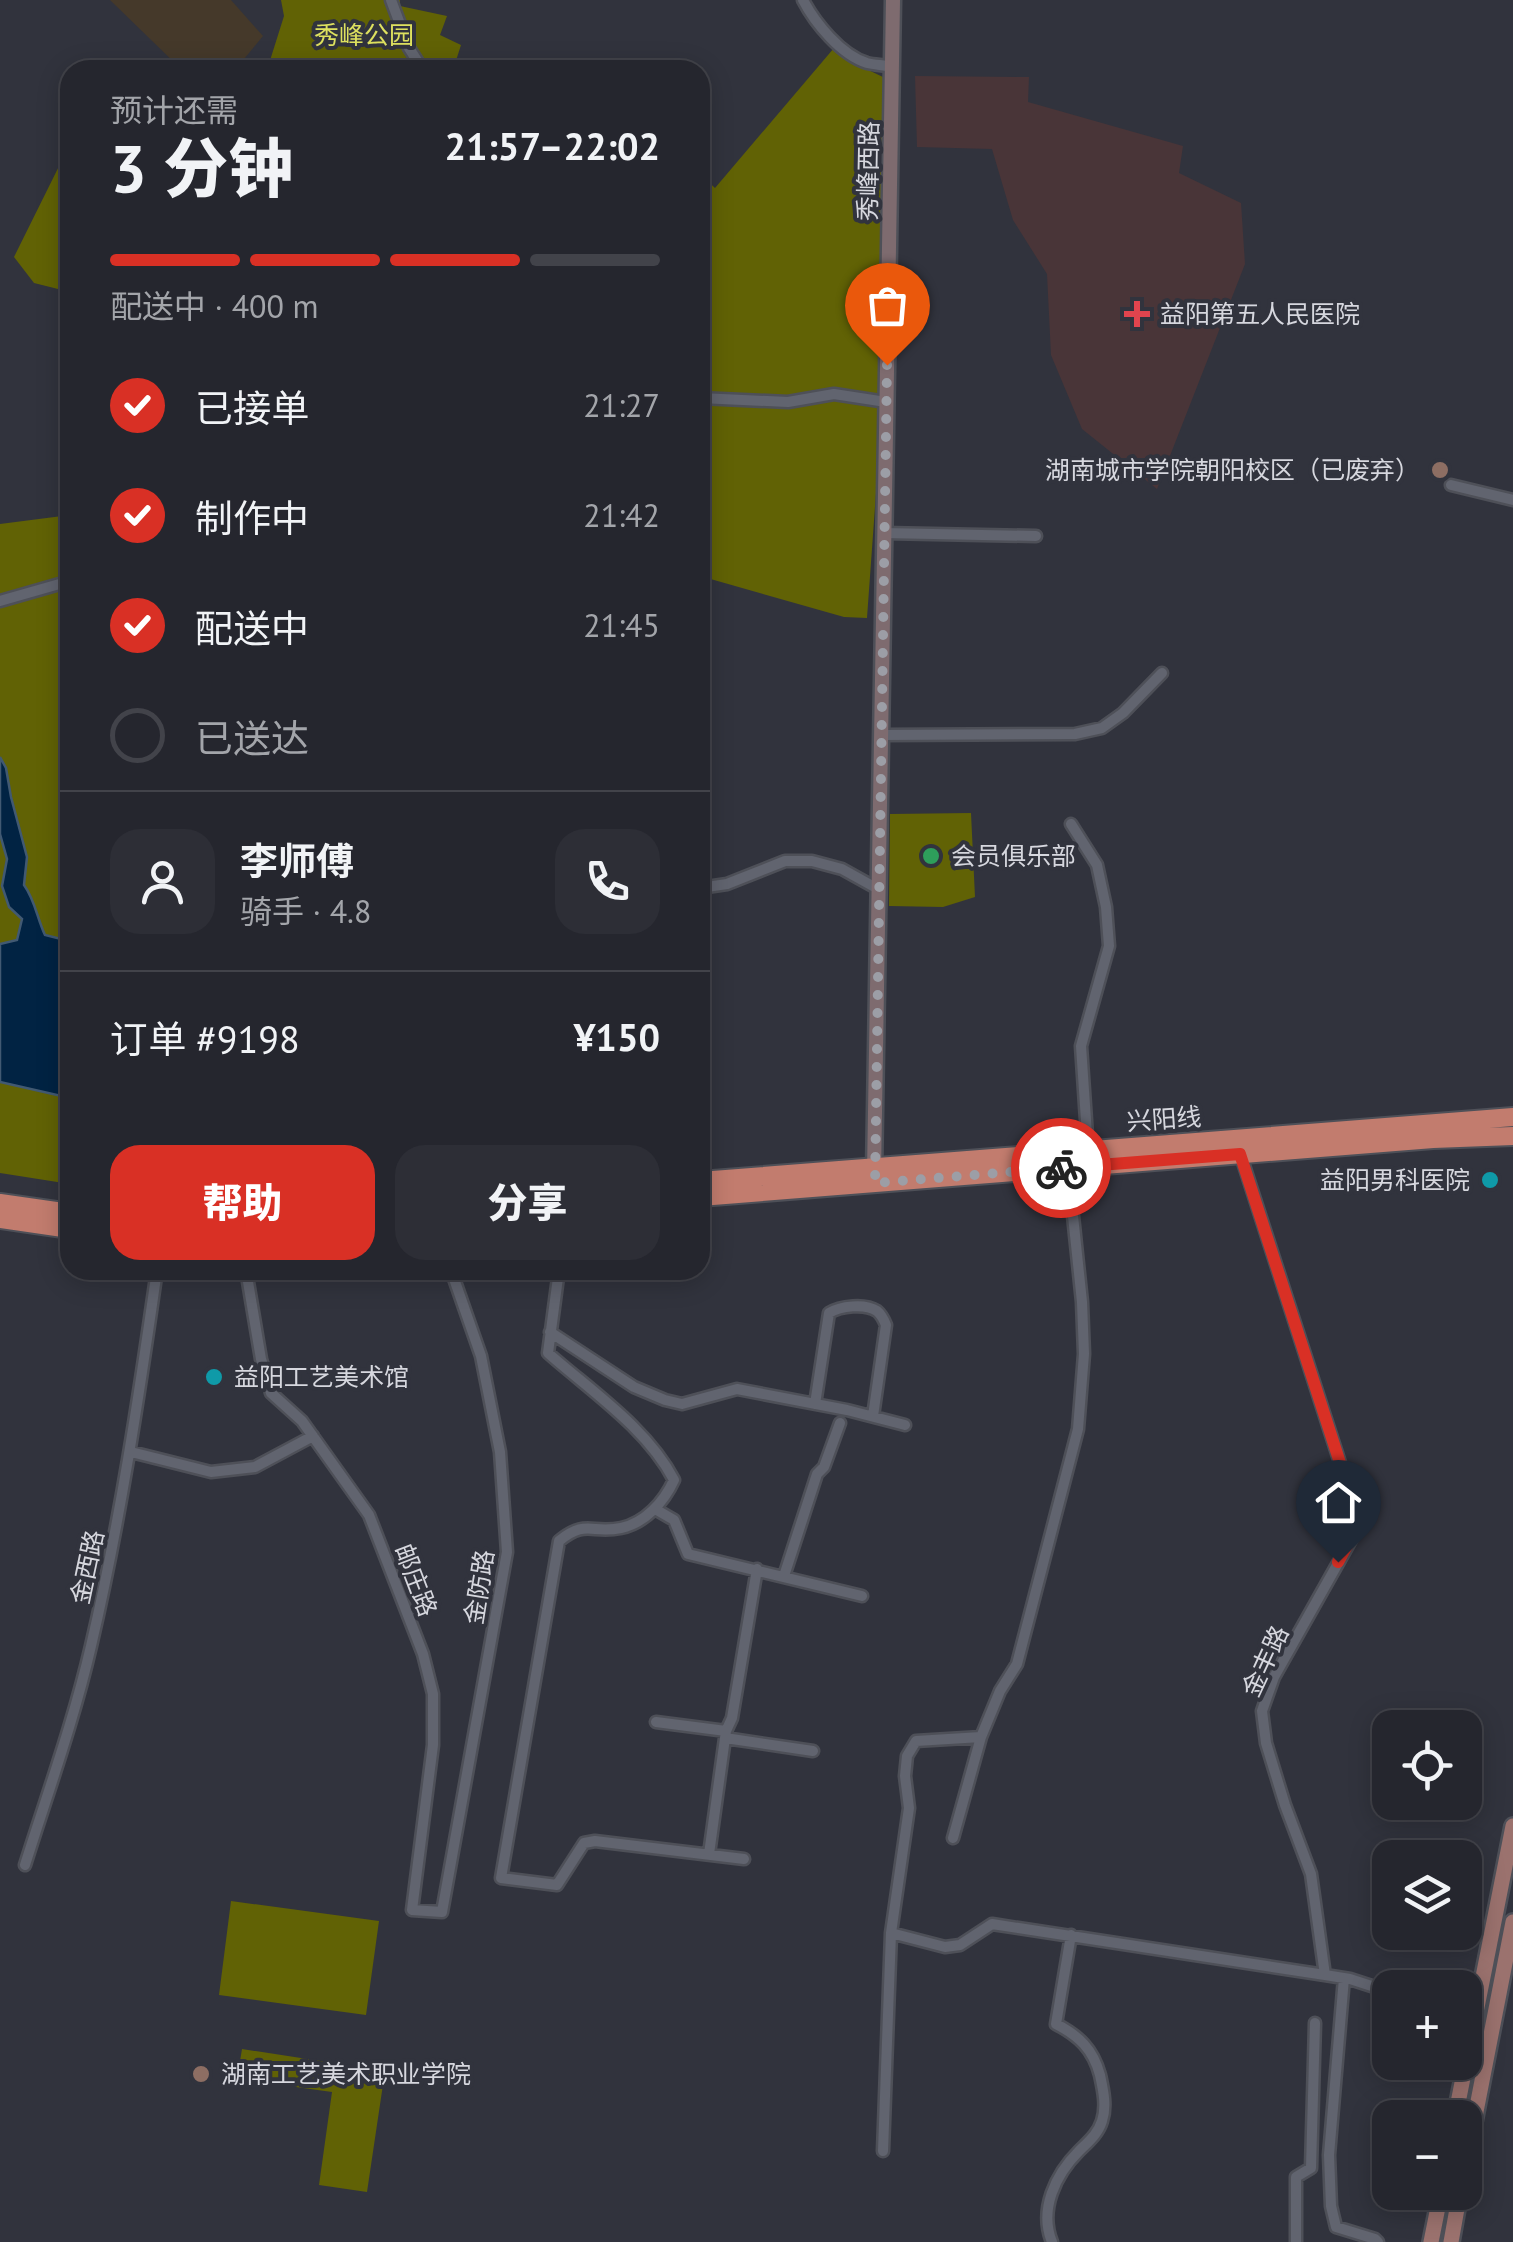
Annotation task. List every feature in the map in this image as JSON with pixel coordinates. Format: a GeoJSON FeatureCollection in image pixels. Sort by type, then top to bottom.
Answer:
{"type":"FeatureCollection","features":[{"type":"Feature","properties":{"kind":"highway","name":"兴阳线"},"geometry":{"type":"LineString","coordinates":[[710,1181],[1068,1168],[1513,1116]]}},
{"type":"Feature","properties":{"kind":"highway","name":"兴阳线"},"geometry":{"type":"LineString","coordinates":[[710,1196],[1088,1150],[1513,1136]]}},
{"type":"Feature","properties":{"kind":"highway"},"geometry":{"type":"LineString","coordinates":[[0,1202],[60,1211]]}},
{"type":"Feature","properties":{"kind":"highway"},"geometry":{"type":"LineString","coordinates":[[0,1218],[60,1227]]}},
{"type":"Feature","properties":{"kind":"main road"},"geometry":{"type":"LineString","coordinates":[[1481,1970],[1513,1826]]}},
{"type":"Feature","properties":{"kind":"main road"},"geometry":{"type":"LineString","coordinates":[[1478,2100],[1513,1922]]}},
{"type":"Feature","properties":{"kind":"main road"},"geometry":{"type":"LineString","coordinates":[[1431,2242],[1437,2210]]}},
{"type":"Feature","properties":{"kind":"main road"},"geometry":{"type":"LineString","coordinates":[[1450,2242],[1456,2210]]}},
{"type":"Feature","properties":{"kind":"street"},"geometry":{"type":"LineString","coordinates":[[391,0],[417,60]]}},
{"type":"Feature","properties":{"kind":"street"},"geometry":{"type":"LineString","coordinates":[[803,0],[812,18],[832,39],[863,62],[892,67]]}},
{"type":"Feature","properties":{"kind":"street","name":"秀峰西路"},"geometry":{"type":"LineString","coordinates":[[874,1175],[893,0]]}},
{"type":"Feature","properties":{"kind":"street"},"geometry":{"type":"LineString","coordinates":[[710,398],[788,402],[834,394],[886,402]]}},
{"type":"Feature","properties":{"kind":"street"},"geometry":{"type":"LineString","coordinates":[[1451,485],[1513,500]]}},
{"type":"Feature","properties":{"kind":"street"},"geometry":{"type":"LineString","coordinates":[[884,533],[1036,536]]}},
{"type":"Feature","properties":{"kind":"street"},"geometry":{"type":"LineString","coordinates":[[0,601],[60,584]]}},
{"type":"Feature","properties":{"kind":"street"},"geometry":{"type":"LineString","coordinates":[[881,735],[1075,734],[1102,728],[1162,673]]}},
{"type":"Feature","properties":{"kind":"street"},"geometry":{"type":"LineString","coordinates":[[1071,824],[1097,866],[1109,946],[1081,1046],[1088,1150]]}},
{"type":"Feature","properties":{"kind":"street"},"geometry":{"type":"LineString","coordinates":[[710,887],[728,884],[785,860],[812,861],[842,869],[878,889]]}},
{"type":"Feature","properties":{"kind":"street","name":"金丰路"},"geometry":{"type":"LineString","coordinates":[[1238,1146],[1354,1506],[1354,1533],[1274,1677],[1262,1710],[1266,1742],[1312,1874],[1324,1975]]}},
{"type":"Feature","properties":{"kind":"street"},"geometry":{"type":"LineString","coordinates":[[953,1838],[981,1736],[1000,1691],[1017,1664],[1078,1429],[1084,1354],[1068,1168]]}},
{"type":"Feature","properties":{"kind":"street","name":"金西路"},"geometry":{"type":"LineString","coordinates":[[25,1864],[91,1648],[131,1452],[156,1280]]}},
{"type":"Feature","properties":{"kind":"street","name":"邮庄路"},"geometry":{"type":"LineString","coordinates":[[248,1280],[261,1359],[271,1392],[302,1421],[370,1515],[423,1654],[433,1694],[432,1746],[412,1910],[442,1912]]}},
{"type":"Feature","properties":{"kind":"street","name":"金防路"},"geometry":{"type":"LineString","coordinates":[[442,1912],[507,1552],[497,1433],[481,1356],[454,1280]]}},
{"type":"Feature","properties":{"kind":"street"},"geometry":{"type":"LineString","coordinates":[[558,1280],[548,1353],[636,1429],[674,1480],[666,1499],[624,1528],[575,1528],[558,1541],[501,1878],[558,1885],[584,1843],[595,1841],[744,1859]]}},
{"type":"Feature","properties":{"kind":"street"},"geometry":{"type":"LineString","coordinates":[[816,1404],[828,1313],[839,1306],[872,1308],[886,1325],[873,1416]]}},
{"type":"Feature","properties":{"kind":"street"},"geometry":{"type":"LineString","coordinates":[[550,1332],[634,1387],[664,1400],[682,1404],[737,1389],[905,1425]]}},
{"type":"Feature","properties":{"kind":"street"},"geometry":{"type":"LineString","coordinates":[[784,1576],[817,1474],[824,1467],[840,1423]]}},
{"type":"Feature","properties":{"kind":"street"},"geometry":{"type":"LineString","coordinates":[[131,1452],[211,1472],[255,1468],[313,1436]]}},
{"type":"Feature","properties":{"kind":"street"},"geometry":{"type":"LineString","coordinates":[[655,1509],[674,1520],[688,1554],[862,1596]]}},
{"type":"Feature","properties":{"kind":"street"},"geometry":{"type":"LineString","coordinates":[[710,1854],[726,1734],[757,1569]]}},
{"type":"Feature","properties":{"kind":"street"},"geometry":{"type":"LineString","coordinates":[[656,1722],[813,1750]]}},
{"type":"Feature","properties":{"kind":"street"},"geometry":{"type":"LineString","coordinates":[[883,2152],[891,1933],[909,1808],[908,1756],[916,1740],[981,1736]]}},
{"type":"Feature","properties":{"kind":"street"},"geometry":{"type":"LineString","coordinates":[[891,1933],[945,1946],[960,1945],[992,1924],[1344,1978],[1372,1987]]}},
{"type":"Feature","properties":{"kind":"street"},"geometry":{"type":"LineString","coordinates":[[1052,2242],[1046,2212],[1050,2194],[1103,2120],[1104,2093],[1096,2060],[1076,2034],[1056,2024],[1071,1935]]}},
{"type":"Feature","properties":{"kind":"street"},"geometry":{"type":"LineString","coordinates":[[1344,1978],[1329,2155],[1331,2206],[1336,2228],[1378,2242]]}},
{"type":"Feature","properties":{"kind":"street"},"geometry":{"type":"LineString","coordinates":[[1501,1984],[1513,1997]]}},
{"type":"Feature","properties":{"kind":"street"},"geometry":{"type":"LineString","coordinates":[[1296,2242],[1296,2176],[1311,2168],[1314,2022]]}},
{"type":"Feature","properties":{"kind":"shaded area"},"geometry":{"type":"Polygon","coordinates":[[[110,0],[231,0],[263,36],[243,60],[172,60],[110,0]]]}},
{"type":"Feature","properties":{"kind":"shaded area","name":"益阳第五人民医院"},"geometry":{"type":"Polygon","coordinates":[[[915,76],[1029,77],[1028,102],[1183,146],[1179,173],[1241,203],[1245,264],[1157,489],[1082,429],[1051,355],[1047,274],[1013,220],[992,149],[917,147],[915,76]]]}},
{"type":"Feature","properties":{"kind":"green space","name":"秀峰公园"},"geometry":{"type":"Polygon","coordinates":[[[281,0],[400,0],[400,6],[447,16],[440,35],[461,45],[456,60],[270,60],[284,16],[281,0]]]}},
{"type":"Feature","properties":{"kind":"green space"},"geometry":{"type":"Polygon","coordinates":[[[834,48],[887,79],[883,396],[867,618],[844,617],[710,579],[710,183],[715,188],[834,48]]]}},
{"type":"Feature","properties":{"kind":"green space"},"geometry":{"type":"Polygon","coordinates":[[[60,164],[60,290],[34,283],[14,257],[60,164]]]}},
{"type":"Feature","properties":{"kind":"green space"},"geometry":{"type":"Polygon","coordinates":[[[60,516],[60,1182],[0,1173],[0,524],[60,516]]]}},
{"type":"Feature","properties":{"kind":"green space","name":"会员俱乐部"},"geometry":{"type":"Polygon","coordinates":[[[971,813],[975,897],[943,907],[889,906],[890,814],[971,813]]]}},
{"type":"Feature","properties":{"kind":"green space"},"geometry":{"type":"Polygon","coordinates":[[[231,1901],[379,1921],[366,2015],[219,1995],[231,1901]]]}},
{"type":"Feature","properties":{"kind":"green space"},"geometry":{"type":"Polygon","coordinates":[[[242,2049],[385,2071],[367,2192],[319,2185],[332,2092],[237,2079],[242,2049]]]}},
{"type":"Feature","properties":{"kind":"water"},"geometry":{"type":"Polygon","coordinates":[[[0,757],[27,857],[24,885],[45,935],[60,939],[60,1096],[0,1082],[0,944],[17,940],[22,919],[9,907],[2,886],[7,859],[0,834],[0,757]]]}},
{"type":"Feature","properties":{"kind":"way so far"},"geometry":{"type":"LineString","coordinates":[[887,365],[875,1183],[1061,1168]]}},
{"type":"Feature","properties":{"kind":"place","name":"益阳第五人民医院"},"geometry":{"type":"Point","coordinates":[1137,314]}},
{"type":"Feature","properties":{"kind":"place","name":"湖南城市学院朝阳校区（已废弃）"},"geometry":{"type":"Point","coordinates":[1440,470]}},
{"type":"Feature","properties":{"kind":"place","name":"会员俱乐部"},"geometry":{"type":"Point","coordinates":[931,856]}},
{"type":"Feature","properties":{"kind":"place","name":"益阳男科医院"},"geometry":{"type":"Point","coordinates":[1490,1180]}},
{"type":"Feature","properties":{"kind":"place","name":"益阳工艺美术馆"},"geometry":{"type":"Point","coordinates":[214,1377]}},
{"type":"Feature","properties":{"kind":"place","name":"湖南工艺美术职业学院"},"geometry":{"type":"Point","coordinates":[201,2074]}},
{"type":"Feature","properties":{"kind":"route"},"geometry":{"type":"LineString","coordinates":[[1061,1168],[1240,1154],[1354,1506],[1354,1533],[1338,1562]]}}]}
